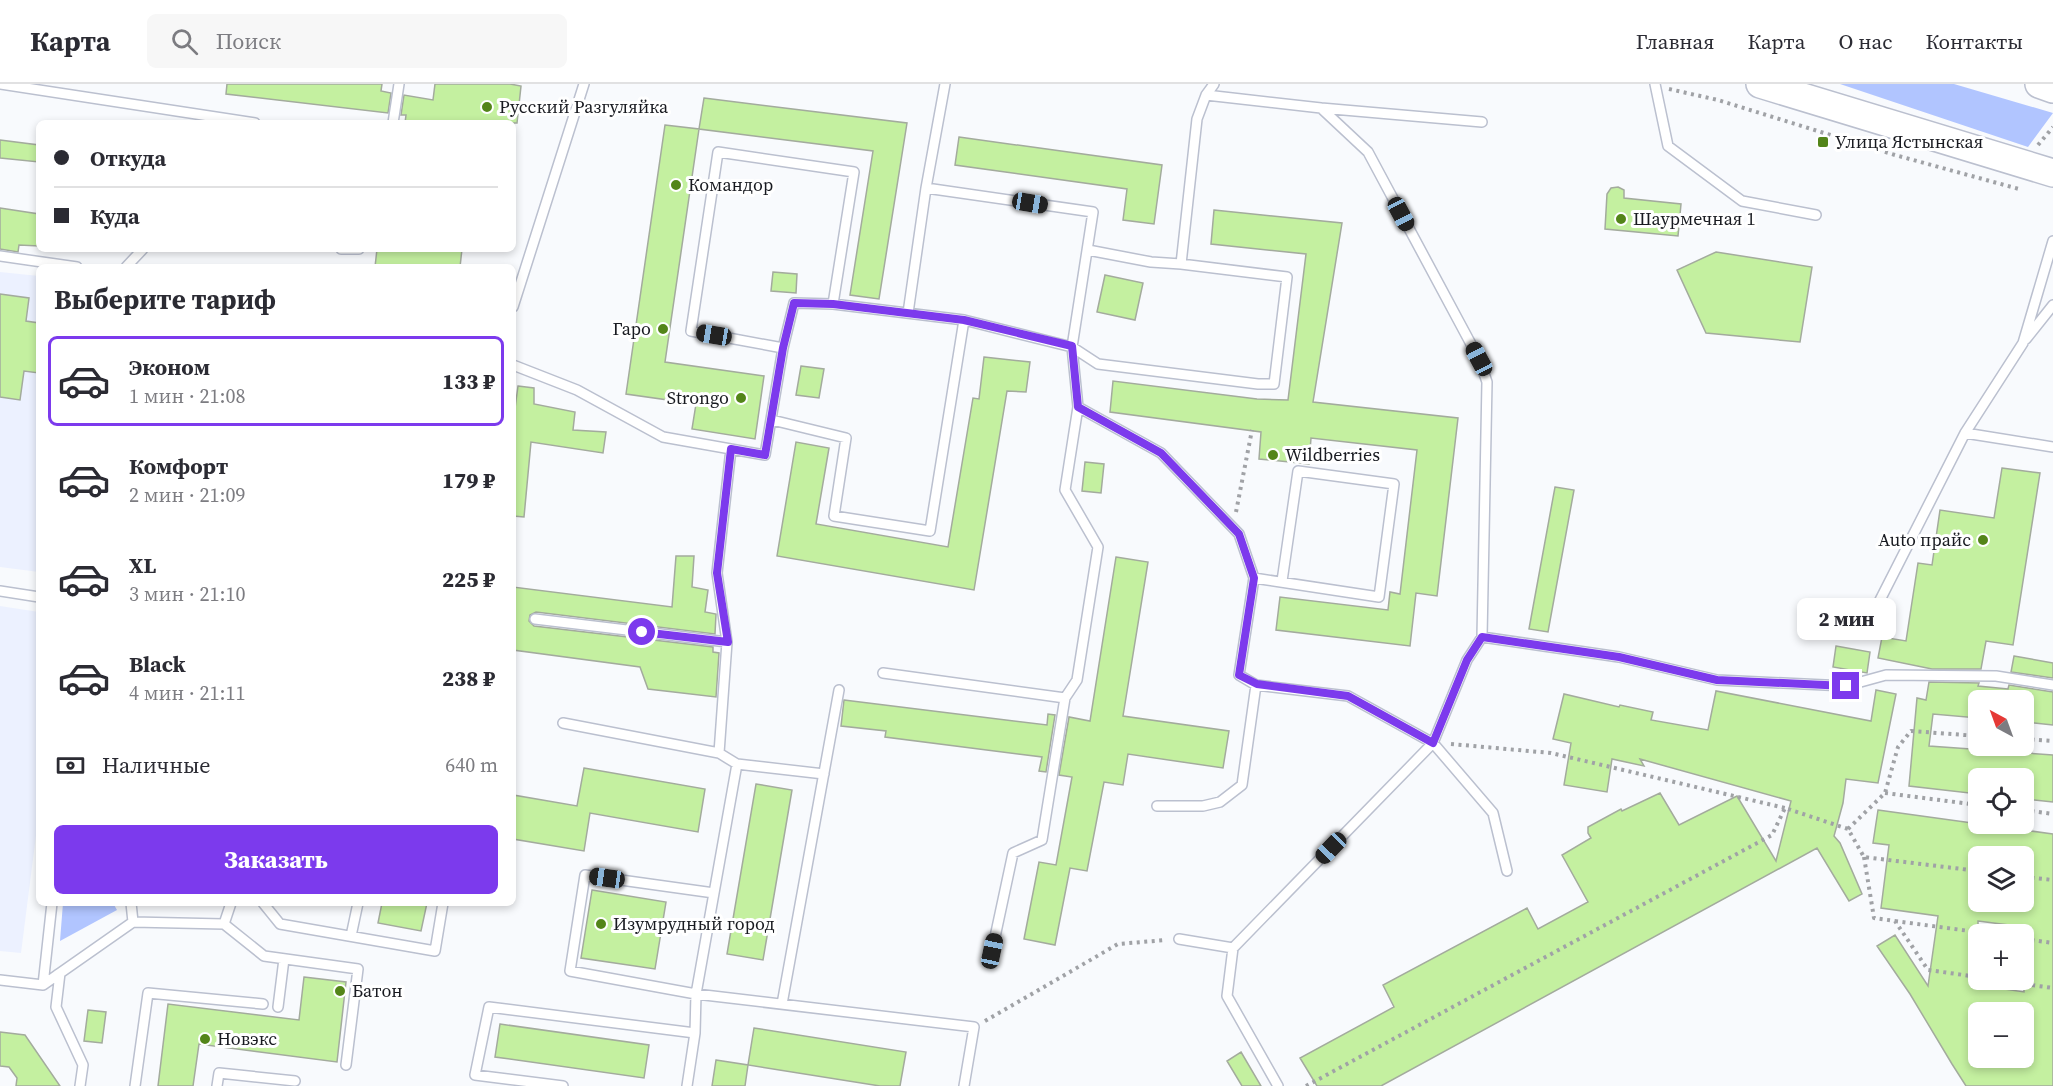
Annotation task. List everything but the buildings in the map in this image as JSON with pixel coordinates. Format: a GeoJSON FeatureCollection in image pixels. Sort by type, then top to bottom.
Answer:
{"type":"FeatureCollection","features":[{"type":"Feature","properties":{"kind":"main road"},"geometry":{"type":"LineString","coordinates":[[1760,84],[2053,173]]}},
{"type":"Feature","properties":{"kind":"main road"},"geometry":{"type":"LineString","coordinates":[[2039,84],[2053,88]]}},
{"type":"Feature","properties":{"kind":"lane"},"geometry":{"type":"LineString","coordinates":[[0,84],[235,120]]}},
{"type":"Feature","properties":{"kind":"lane"},"geometry":{"type":"LineString","coordinates":[[393,120],[399,84]]}},
{"type":"Feature","properties":{"kind":"lane"},"geometry":{"type":"LineString","coordinates":[[516,298],[584,84]]}},
{"type":"Feature","properties":{"kind":"lane"},"geometry":{"type":"LineString","coordinates":[[908,313],[926,188],[945,84]]}},
{"type":"Feature","properties":{"kind":"lane"},"geometry":{"type":"LineString","coordinates":[[1181,264],[1197,118],[1214,84]]}},
{"type":"Feature","properties":{"kind":"lane"},"geometry":{"type":"LineString","coordinates":[[1656,85],[1668,146],[1742,201],[1816,215]]}},
{"type":"Feature","properties":{"kind":"lane"},"geometry":{"type":"LineString","coordinates":[[1206,96],[1482,122]]}},
{"type":"Feature","properties":{"kind":"lane"},"geometry":{"type":"LineString","coordinates":[[1278,1086],[1227,996],[1233,948],[1433,743],[1467,660],[1482,637],[1487,382],[1479,359],[1368,152],[1321,108]]}},
{"type":"Feature","properties":{"kind":"lane"},"geometry":{"type":"LineString","coordinates":[[783,348],[691,331],[718,152],[854,172],[833,304]]}},
{"type":"Feature","properties":{"kind":"lane"},"geometry":{"type":"LineString","coordinates":[[926,188],[1093,212],[1072,346],[1078,407],[1065,490],[1098,547],[1077,680],[1065,698],[1042,840],[1013,853],[992,951]]}},
{"type":"Feature","properties":{"kind":"lane"},"geometry":{"type":"LineString","coordinates":[[2023,343],[2053,241]]}},
{"type":"Feature","properties":{"kind":"lane"},"geometry":{"type":"LineString","coordinates":[[516,366],[577,390],[663,437],[765,455],[783,348],[794,303],[833,304],[964,320],[1072,346],[1098,364],[1274,384],[1287,277],[1151,262],[1088,250]]}},
{"type":"Feature","properties":{"kind":"lane"},"geometry":{"type":"LineString","coordinates":[[129,264],[140,252]]}},
{"type":"Feature","properties":{"kind":"lane"},"geometry":{"type":"LineString","coordinates":[[0,256],[56,264]]}},
{"type":"Feature","properties":{"kind":"lane"},"geometry":{"type":"LineString","coordinates":[[1878,604],[1965,433],[2023,343],[2053,305]]}},
{"type":"Feature","properties":{"kind":"lane"},"geometry":{"type":"LineString","coordinates":[[772,420],[846,438],[834,516],[930,531],[964,320]]}},
{"type":"Feature","properties":{"kind":"lane"},"geometry":{"type":"LineString","coordinates":[[1078,407],[1161,453],[1239,534],[1254,578],[1239,675],[1257,684],[1348,696],[1433,743],[1493,813],[1507,871]]}},
{"type":"Feature","properties":{"kind":"lane"},"geometry":{"type":"LineString","coordinates":[[1965,433],[2053,447]]}},
{"type":"Feature","properties":{"kind":"lane"},"geometry":{"type":"LineString","coordinates":[[719,753],[728,642],[717,573],[731,449]]}},
{"type":"Feature","properties":{"kind":"lane"},"geometry":{"type":"LineString","coordinates":[[1254,578],[1379,597],[1394,484],[1298,471],[1282,581]]}},
{"type":"Feature","properties":{"kind":"lane"},"geometry":{"type":"LineString","coordinates":[[0,591],[36,597]]}},
{"type":"Feature","properties":{"kind":"lane"},"geometry":{"type":"LineString","coordinates":[[535,619],[728,642]]}},
{"type":"Feature","properties":{"kind":"lane"},"geometry":{"type":"LineString","coordinates":[[1482,637],[1619,657],[1717,680],[1846,686],[1886,675],[1996,676],[2053,685]]}},
{"type":"Feature","properties":{"kind":"lane"},"geometry":{"type":"LineString","coordinates":[[883,673],[1065,698]]}},
{"type":"Feature","properties":{"kind":"lane"},"geometry":{"type":"LineString","coordinates":[[1157,806],[1203,806],[1220,802],[1242,785],[1257,684]]}},
{"type":"Feature","properties":{"kind":"lane"},"geometry":{"type":"LineString","coordinates":[[782,1004],[839,690]]}},
{"type":"Feature","properties":{"kind":"lane"},"geometry":{"type":"LineString","coordinates":[[563,723],[719,753],[737,764],[824,774]]}},
{"type":"Feature","properties":{"kind":"lane"},"geometry":{"type":"LineString","coordinates":[[687,1086],[695,1033],[696,994],[737,764]]}},
{"type":"Feature","properties":{"kind":"lane"},"geometry":{"type":"LineString","coordinates":[[714,893],[585,875],[570,971],[696,994],[974,1027],[964,1086]]}},
{"type":"Feature","properties":{"kind":"lane"},"geometry":{"type":"LineString","coordinates":[[43,985],[52,906]]}},
{"type":"Feature","properties":{"kind":"lane"},"geometry":{"type":"LineString","coordinates":[[131,906],[133,922]]}},
{"type":"Feature","properties":{"kind":"lane"},"geometry":{"type":"LineString","coordinates":[[224,924],[230,906]]}},
{"type":"Feature","properties":{"kind":"lane"},"geometry":{"type":"LineString","coordinates":[[265,906],[280,924],[435,951],[442,906]]}},
{"type":"Feature","properties":{"kind":"lane"},"geometry":{"type":"LineString","coordinates":[[351,936],[357,906]]}},
{"type":"Feature","properties":{"kind":"lane"},"geometry":{"type":"LineString","coordinates":[[0,980],[43,985],[133,922],[224,924],[264,956],[358,969],[346,1065]]}},
{"type":"Feature","properties":{"kind":"lane"},"geometry":{"type":"LineString","coordinates":[[1179,939],[1233,948]]}},
{"type":"Feature","properties":{"kind":"lane"},"geometry":{"type":"LineString","coordinates":[[278,1007],[284,959]]}},
{"type":"Feature","properties":{"kind":"lane"},"geometry":{"type":"LineString","coordinates":[[60,974],[56,1007],[83,1065],[81,1086]]}},
{"type":"Feature","properties":{"kind":"lane"},"geometry":{"type":"LineString","coordinates":[[135,1086],[148,993],[263,1004]]}},
{"type":"Feature","properties":{"kind":"lane"},"geometry":{"type":"LineString","coordinates":[[563,1086],[475,1075],[489,1007],[695,1033]]}},
{"type":"Feature","properties":{"kind":"lane"},"geometry":{"type":"LineString","coordinates":[[218,1086],[219,1073],[295,1081]]}},
{"type":"Feature","properties":{"kind":"path"},"geometry":{"type":"LineString","coordinates":[[1656,85],[1718,100],[1895,155],[2022,189]]}},
{"type":"Feature","properties":{"kind":"path"},"geometry":{"type":"LineString","coordinates":[[2035,150],[2053,127]]}},
{"type":"Feature","properties":{"kind":"path"},"geometry":{"type":"LineString","coordinates":[[1233,527],[1252,430]]}},
{"type":"Feature","properties":{"kind":"path"},"geometry":{"type":"LineString","coordinates":[[1848,829],[1885,793],[1898,747],[1911,731],[1968,735]]}},
{"type":"Feature","properties":{"kind":"path"},"geometry":{"type":"LineString","coordinates":[[2034,740],[2053,741]]}},
{"type":"Feature","properties":{"kind":"path"},"geometry":{"type":"LineString","coordinates":[[1433,743],[1551,753],[1785,808],[1848,829],[1864,857],[1874,918],[1968,931]]}},
{"type":"Feature","properties":{"kind":"path"},"geometry":{"type":"LineString","coordinates":[[1885,793],[1968,804]]}},
{"type":"Feature","properties":{"kind":"path"},"geometry":{"type":"LineString","coordinates":[[1306,1086],[1772,835],[1785,808]]}},
{"type":"Feature","properties":{"kind":"path"},"geometry":{"type":"LineString","coordinates":[[2034,811],[2053,814]]}},
{"type":"Feature","properties":{"kind":"path"},"geometry":{"type":"LineString","coordinates":[[1864,857],[1968,870]]}},
{"type":"Feature","properties":{"kind":"path"},"geometry":{"type":"LineString","coordinates":[[2034,878],[2053,880]]}},
{"type":"Feature","properties":{"kind":"path"},"geometry":{"type":"LineString","coordinates":[[1895,921],[1928,970],[1968,976]]}},
{"type":"Feature","properties":{"kind":"path"},"geometry":{"type":"LineString","coordinates":[[974,1027],[1118,944],[1179,939]]}},
{"type":"Feature","properties":{"kind":"path"},"geometry":{"type":"LineString","coordinates":[[2034,940],[2053,943]]}},
{"type":"Feature","properties":{"kind":"path"},"geometry":{"type":"LineString","coordinates":[[2034,985],[2053,988]]}},
{"type":"Feature","properties":{"kind":"shaded area"},"geometry":{"type":"Polygon","coordinates":[[[1840,84],[1954,84],[2053,113],[2028,147],[1840,84]]]}},
{"type":"Feature","properties":{"kind":"shaded area"},"geometry":{"type":"Polygon","coordinates":[[[0,272],[36,276],[36,572],[0,567],[0,272]]]}},
{"type":"Feature","properties":{"kind":"shaded area"},"geometry":{"type":"Polygon","coordinates":[[[0,606],[36,612],[36,836],[21,953],[0,951],[0,606]]]}},
{"type":"Feature","properties":{"kind":"shaded area"},"geometry":{"type":"Polygon","coordinates":[[[63,906],[115,906],[117,910],[60,941],[63,906]]]}},
{"type":"Feature","properties":{"kind":"place","name":"Русский Разгуляйка"},"geometry":{"type":"Point","coordinates":[487,107]}},
{"type":"Feature","properties":{"kind":"place","name":"Улица Ястынская"},"geometry":{"type":"Point","coordinates":[1823,142]}},
{"type":"Feature","properties":{"kind":"place","name":"Командор"},"geometry":{"type":"Point","coordinates":[676,185]}},
{"type":"Feature","properties":{"kind":"place","name":"Шаурмечная 1"},"geometry":{"type":"Point","coordinates":[1621,219]}},
{"type":"Feature","properties":{"kind":"place","name":"Гаро"},"geometry":{"type":"Point","coordinates":[663,329]}},
{"type":"Feature","properties":{"kind":"place","name":"Strongo"},"geometry":{"type":"Point","coordinates":[741,398]}},
{"type":"Feature","properties":{"kind":"place","name":"Wildberries"},"geometry":{"type":"Point","coordinates":[1273,455]}},
{"type":"Feature","properties":{"kind":"place","name":"Auto прайс"},"geometry":{"type":"Point","coordinates":[1983,540]}},
{"type":"Feature","properties":{"kind":"place","name":"Изумрудный город"},"geometry":{"type":"Point","coordinates":[601,924]}},
{"type":"Feature","properties":{"kind":"place","name":"Батон"},"geometry":{"type":"Point","coordinates":[340,991]}},
{"type":"Feature","properties":{"kind":"place","name":"Новэкс"},"geometry":{"type":"Point","coordinates":[205,1039]}},
{"type":"Feature","properties":{"kind":"route"},"geometry":{"type":"LineString","coordinates":[[642,632],[728,642],[717,573],[731,449],[765,455],[783,348],[794,303],[833,304],[964,320],[1072,346],[1078,407],[1161,453],[1239,534],[1254,578],[1239,675],[1257,684],[1348,696],[1433,743],[1467,660],[1482,637],[1619,657],[1717,680],[1846,686]]}}]}
